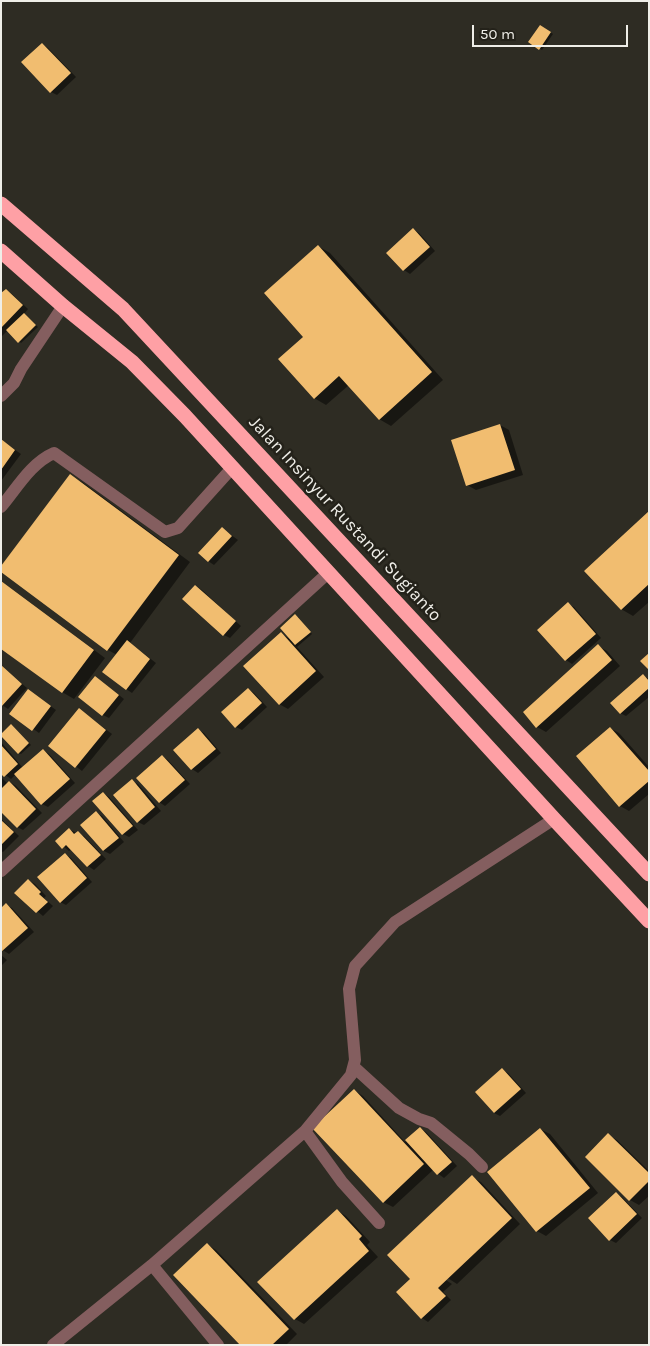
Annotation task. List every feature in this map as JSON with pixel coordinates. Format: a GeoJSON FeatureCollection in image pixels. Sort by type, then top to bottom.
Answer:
{"type":"FeatureCollection","features":[{"type":"Feature","properties":{"kind":"highway","name":"Jalan Insinyur Rustandi Sugianto"},"geometry":{"type":"LineString","coordinates":[[1,204],[124,309],[649,874]]}},
{"type":"Feature","properties":{"kind":"highway"},"geometry":{"type":"LineString","coordinates":[[1,251],[63,306],[132,362],[649,921]]}},
{"type":"Feature","properties":{"kind":"street"},"geometry":{"type":"LineString","coordinates":[[1,396],[14,383],[21,369],[63,306]]}},
{"type":"Feature","properties":{"kind":"street"},"geometry":{"type":"LineString","coordinates":[[1,507],[34,466],[54,453],[165,532],[178,528],[232,468]]}},
{"type":"Feature","properties":{"kind":"street"},"geometry":{"type":"LineString","coordinates":[[1,871],[328,572]]}},
{"type":"Feature","properties":{"kind":"street"},"geometry":{"type":"LineString","coordinates":[[53,1345],[152,1265],[305,1131],[351,1075],[355,1060],[349,989],[355,966],[395,922],[554,819]]}},
{"type":"Feature","properties":{"kind":"street"},"geometry":{"type":"LineString","coordinates":[[354,1067],[399,1108],[431,1123],[482,1167]]}},
{"type":"Feature","properties":{"kind":"street"},"geometry":{"type":"LineString","coordinates":[[305,1131],[342,1182],[379,1223]]}},
{"type":"Feature","properties":{"kind":"street"},"geometry":{"type":"LineString","coordinates":[[152,1265],[218,1345]]}},
{"type":"Feature","properties":{"kind":"building"},"geometry":{"type":"Polygon","coordinates":[[[540,25],[551,32],[539,50],[528,42],[540,25]]]}},
{"type":"Feature","properties":{"kind":"building"},"geometry":{"type":"Polygon","coordinates":[[[42,43],[71,73],[50,93],[21,62],[42,43]]]}},
{"type":"Feature","properties":{"kind":"building"},"geometry":{"type":"Polygon","coordinates":[[[413,228],[430,247],[403,271],[386,253],[413,228]]]}},
{"type":"Feature","properties":{"kind":"building"},"geometry":{"type":"Polygon","coordinates":[[[318,245],[432,372],[379,420],[339,376],[314,399],[278,359],[303,337],[264,293],[318,245]]]}},
{"type":"Feature","properties":{"kind":"building"},"geometry":{"type":"Polygon","coordinates":[[[6,289],[23,305],[1,328],[1,293],[6,289]]]}},
{"type":"Feature","properties":{"kind":"building"},"geometry":{"type":"Polygon","coordinates":[[[24,313],[36,325],[18,343],[6,330],[24,313]]]}},
{"type":"Feature","properties":{"kind":"building"},"geometry":{"type":"Polygon","coordinates":[[[500,424],[515,470],[466,486],[451,440],[500,424]]]}},
{"type":"Feature","properties":{"kind":"building"},"geometry":{"type":"Polygon","coordinates":[[[1,439],[15,450],[1,470],[1,439]]]}},
{"type":"Feature","properties":{"kind":"building"},"geometry":{"type":"Polygon","coordinates":[[[70,474],[179,555],[107,651],[1,572],[1,566],[70,474]]]}},
{"type":"Feature","properties":{"kind":"building"},"geometry":{"type":"Polygon","coordinates":[[[649,511],[649,584],[621,610],[584,571],[649,511]]]}},
{"type":"Feature","properties":{"kind":"building"},"geometry":{"type":"Polygon","coordinates":[[[222,527],[232,536],[208,562],[198,553],[222,527]]]}},
{"type":"Feature","properties":{"kind":"building"},"geometry":{"type":"Polygon","coordinates":[[[1,581],[94,650],[62,693],[1,649],[1,581]]]}},
{"type":"Feature","properties":{"kind":"building"},"geometry":{"type":"Polygon","coordinates":[[[195,585],[236,621],[223,636],[182,599],[195,585]]]}},
{"type":"Feature","properties":{"kind":"building"},"geometry":{"type":"Polygon","coordinates":[[[568,602],[596,634],[565,661],[537,630],[568,602]]]}},
{"type":"Feature","properties":{"kind":"building"},"geometry":{"type":"Polygon","coordinates":[[[295,614],[311,632],[295,645],[280,628],[295,614]]]}},
{"type":"Feature","properties":{"kind":"building"},"geometry":{"type":"Polygon","coordinates":[[[281,632],[316,671],[279,705],[243,666],[281,632]]]}},
{"type":"Feature","properties":{"kind":"building"},"geometry":{"type":"Polygon","coordinates":[[[127,640],[150,659],[126,690],[102,672],[127,640]]]}},
{"type":"Feature","properties":{"kind":"building"},"geometry":{"type":"Polygon","coordinates":[[[598,644],[612,660],[536,728],[523,712],[598,644]]]}},
{"type":"Feature","properties":{"kind":"building"},"geometry":{"type":"Polygon","coordinates":[[[649,653],[649,670],[640,661],[649,653]]]}},
{"type":"Feature","properties":{"kind":"building"},"geometry":{"type":"Polygon","coordinates":[[[1,665],[22,684],[1,707],[1,665]]]}},
{"type":"Feature","properties":{"kind":"building"},"geometry":{"type":"Polygon","coordinates":[[[643,674],[649,681],[649,688],[620,714],[610,703],[643,674]]]}},
{"type":"Feature","properties":{"kind":"building"},"geometry":{"type":"Polygon","coordinates":[[[95,676],[119,695],[102,716],[78,697],[95,676]]]}},
{"type":"Feature","properties":{"kind":"building"},"geometry":{"type":"Polygon","coordinates":[[[248,688],[262,703],[235,728],[221,712],[248,688]]]}},
{"type":"Feature","properties":{"kind":"building"},"geometry":{"type":"Polygon","coordinates":[[[28,689],[51,706],[32,731],[9,714],[28,689]]]}},
{"type":"Feature","properties":{"kind":"building"},"geometry":{"type":"Polygon","coordinates":[[[79,708],[106,730],[75,768],[48,746],[79,708]]]}},
{"type":"Feature","properties":{"kind":"building"},"geometry":{"type":"Polygon","coordinates":[[[11,724],[29,743],[18,754],[1,736],[11,724]]]}},
{"type":"Feature","properties":{"kind":"building"},"geometry":{"type":"Polygon","coordinates":[[[610,727],[649,771],[649,781],[619,807],[576,756],[610,727]]]}},
{"type":"Feature","properties":{"kind":"building"},"geometry":{"type":"Polygon","coordinates":[[[198,728],[216,749],[191,770],[173,750],[198,728]]]}},
{"type":"Feature","properties":{"kind":"building"},"geometry":{"type":"Polygon","coordinates":[[[1,745],[18,764],[4,777],[1,774],[1,745]]]}},
{"type":"Feature","properties":{"kind":"building"},"geometry":{"type":"Polygon","coordinates":[[[43,749],[70,779],[41,805],[14,774],[43,749]]]}},
{"type":"Feature","properties":{"kind":"building"},"geometry":{"type":"Polygon","coordinates":[[[162,755],[185,780],[159,803],[136,778],[162,755]]]}},
{"type":"Feature","properties":{"kind":"building"},"geometry":{"type":"Polygon","coordinates":[[[132,779],[155,807],[137,823],[113,795],[132,779]]]}},
{"type":"Feature","properties":{"kind":"building"},"geometry":{"type":"Polygon","coordinates":[[[9,781],[36,809],[17,828],[1,812],[1,789],[9,781]]]}},
{"type":"Feature","properties":{"kind":"building"},"geometry":{"type":"Polygon","coordinates":[[[103,792],[133,826],[122,835],[92,801],[103,792]]]}},
{"type":"Feature","properties":{"kind":"building"},"geometry":{"type":"Polygon","coordinates":[[[96,811],[119,838],[103,851],[80,825],[96,811]]]}},
{"type":"Feature","properties":{"kind":"building"},"geometry":{"type":"Polygon","coordinates":[[[1,820],[14,832],[1,845],[1,820]]]}},
{"type":"Feature","properties":{"kind":"building"},"geometry":{"type":"Polygon","coordinates":[[[69,828],[74,834],[78,831],[101,855],[87,867],[66,845],[62,849],[55,841],[69,828]]]}},
{"type":"Feature","properties":{"kind":"building"},"geometry":{"type":"Polygon","coordinates":[[[65,853],[87,878],[60,903],[37,877],[65,853]]]}},
{"type":"Feature","properties":{"kind":"building"},"geometry":{"type":"Polygon","coordinates":[[[28,879],[41,892],[39,894],[48,902],[36,913],[14,893],[28,879]]]}},
{"type":"Feature","properties":{"kind":"building"},"geometry":{"type":"Polygon","coordinates":[[[6,903],[28,928],[1,952],[1,908],[6,903]]]}},
{"type":"Feature","properties":{"kind":"building"},"geometry":{"type":"Polygon","coordinates":[[[502,1068],[521,1089],[494,1113],[475,1092],[502,1068]]]}},
{"type":"Feature","properties":{"kind":"building"},"geometry":{"type":"Polygon","coordinates":[[[354,1089],[424,1164],[383,1203],[312,1128],[354,1089]]]}},
{"type":"Feature","properties":{"kind":"building"},"geometry":{"type":"Polygon","coordinates":[[[420,1127],[452,1162],[437,1175],[405,1140],[420,1127]]]}},
{"type":"Feature","properties":{"kind":"building"},"geometry":{"type":"Polygon","coordinates":[[[540,1128],[590,1188],[536,1232],[487,1172],[540,1128]]]}},
{"type":"Feature","properties":{"kind":"building"},"geometry":{"type":"Polygon","coordinates":[[[608,1133],[649,1173],[649,1181],[629,1201],[585,1157],[608,1133]]]}},
{"type":"Feature","properties":{"kind":"building"},"geometry":{"type":"Polygon","coordinates":[[[472,1175],[512,1218],[438,1288],[446,1296],[421,1319],[396,1292],[410,1279],[387,1255],[472,1175]]]}},
{"type":"Feature","properties":{"kind":"building"},"geometry":{"type":"Polygon","coordinates":[[[616,1192],[637,1214],[609,1241],[588,1218],[616,1192]]]}},
{"type":"Feature","properties":{"kind":"building"},"geometry":{"type":"Polygon","coordinates":[[[337,1209],[362,1236],[359,1239],[369,1251],[294,1320],[257,1282],[337,1209]]]}},
{"type":"Feature","properties":{"kind":"building"},"geometry":{"type":"Polygon","coordinates":[[[207,1243],[289,1329],[272,1345],[240,1345],[173,1275],[207,1243]]]}}]}
